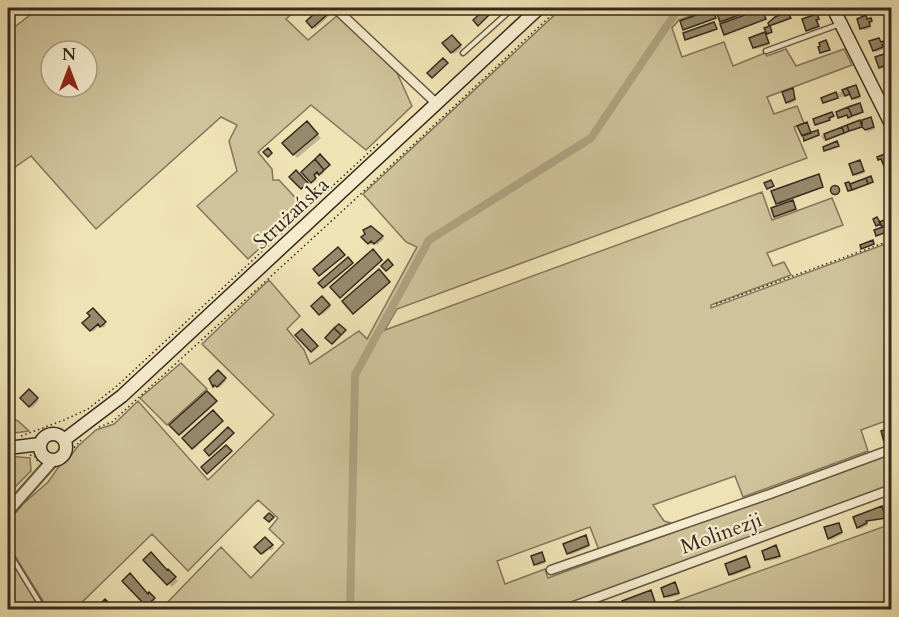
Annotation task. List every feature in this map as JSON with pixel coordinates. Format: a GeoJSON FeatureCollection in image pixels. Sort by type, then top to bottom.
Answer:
{"type":"FeatureCollection","features":[{"type":"Feature","properties":{"kind":"main road","name":"Strużańska"},"geometry":{"type":"LineString","coordinates":[[64,440],[122,396],[539,8]]}},
{"type":"Feature","properties":{"kind":"main road"},"geometry":{"type":"LineString","coordinates":[[833,8],[891,126]]}},
{"type":"Feature","properties":{"kind":"main road"},"geometry":{"type":"LineString","coordinates":[[52,434],[64,440],[66,447],[64,453],[56,461],[44,456],[40,444],[43,438],[52,434]]}},
{"type":"Feature","properties":{"kind":"main road"},"geometry":{"type":"LineString","coordinates":[[8,448],[40,444]]}},
{"type":"Feature","properties":{"kind":"street"},"geometry":{"type":"LineString","coordinates":[[335,8],[436,104]]}},
{"type":"Feature","properties":{"kind":"street"},"geometry":{"type":"LineString","coordinates":[[551,570],[770,494],[891,449]]}},
{"type":"Feature","properties":{"kind":"street"},"geometry":{"type":"LineString","coordinates":[[8,511],[56,461]]}},
{"type":"Feature","properties":{"kind":"street","name":"Molinezji"},"geometry":{"type":"LineString","coordinates":[[562,609],[891,489]]}},
{"type":"Feature","properties":{"kind":"lane"},"geometry":{"type":"LineString","coordinates":[[463,53],[513,8]]}},
{"type":"Feature","properties":{"kind":"lane"},"geometry":{"type":"LineString","coordinates":[[766,51],[841,24]]}},
{"type":"Feature","properties":{"kind":"lane"},"geometry":{"type":"LineString","coordinates":[[8,550],[45,609]]}},
{"type":"Feature","properties":{"kind":"path"},"geometry":{"type":"LineString","coordinates":[[94,429],[112,422],[559,8]]}},
{"type":"Feature","properties":{"kind":"path"},"geometry":{"type":"LineString","coordinates":[[35,470],[38,465],[37,459],[33,456],[22,456],[20,436],[88,409],[117,385],[386,136]]}},
{"type":"Feature","properties":{"kind":"path"},"geometry":{"type":"LineString","coordinates":[[716,304],[891,240]]}},
{"type":"Feature","properties":{"kind":"path"},"geometry":{"type":"LineString","coordinates":[[56,461],[66,458],[82,439]]}},
{"type":"Feature","properties":{"kind":"shaded area"},"geometry":{"type":"Polygon","coordinates":[[[39,8],[201,8],[211,13],[225,15],[239,8],[298,8],[286,19],[308,40],[338,15],[397,73],[412,106],[366,150],[311,105],[258,152],[272,169],[273,180],[279,180],[304,207],[248,259],[197,206],[237,171],[229,141],[237,125],[221,117],[96,229],[31,156],[8,172],[8,24],[12,29],[39,8]]]}},
{"type":"Feature","properties":{"kind":"shaded area"},"geometry":{"type":"Polygon","coordinates":[[[562,8],[712,8],[679,20],[672,28],[682,57],[724,42],[733,66],[765,53],[767,56],[786,49],[796,66],[844,49],[852,65],[767,97],[774,114],[797,106],[804,123],[794,127],[807,158],[397,309],[385,330],[762,192],[772,220],[832,198],[843,225],[767,253],[773,266],[784,262],[791,275],[711,305],[711,308],[891,242],[891,419],[861,430],[868,451],[743,497],[735,476],[653,505],[664,521],[671,523],[599,550],[590,527],[497,561],[505,584],[545,569],[548,578],[891,453],[891,486],[554,609],[161,609],[221,547],[251,578],[284,543],[269,529],[278,518],[258,500],[188,571],[152,534],[75,609],[48,609],[8,545],[8,522],[23,504],[48,482],[78,446],[96,430],[114,424],[138,401],[208,480],[274,415],[202,344],[269,280],[300,316],[287,329],[304,350],[310,364],[359,331],[367,339],[417,247],[406,242],[363,194],[562,8]]]}},
{"type":"Feature","properties":{"kind":"shaded area"},"geometry":{"type":"Polygon","coordinates":[[[181,363],[207,389],[167,425],[140,398],[181,363]]]}},
{"type":"Feature","properties":{"kind":"shaded area"},"geometry":{"type":"Polygon","coordinates":[[[8,417],[18,421],[29,431],[8,434],[8,417]]]}},
{"type":"Feature","properties":{"kind":"shaded area"},"geometry":{"type":"Polygon","coordinates":[[[8,456],[30,458],[31,471],[8,494],[8,456]]]}},
{"type":"Feature","properties":{"kind":"shaded area"},"geometry":{"type":"Polygon","coordinates":[[[891,524],[891,606],[881,609],[654,609],[891,524]]]}},
{"type":"Feature","properties":{"kind":"shaded area"},"geometry":{"type":"Polygon","coordinates":[[[8,556],[41,609],[8,609],[8,556]]]}},
{"type":"Feature","properties":{"kind":"building"},"geometry":{"type":"Polygon","coordinates":[[[321,8],[329,13],[312,28],[306,21],[321,8]]]}},
{"type":"Feature","properties":{"kind":"building"},"geometry":{"type":"Polygon","coordinates":[[[715,8],[758,8],[720,22],[715,8]]]}},
{"type":"Feature","properties":{"kind":"building"},"geometry":{"type":"Polygon","coordinates":[[[767,8],[769,12],[764,14],[766,19],[724,35],[720,24],[767,8]]]}},
{"type":"Feature","properties":{"kind":"building"},"geometry":{"type":"Polygon","coordinates":[[[485,9],[490,14],[478,26],[473,20],[485,9]]]}},
{"type":"Feature","properties":{"kind":"building"},"geometry":{"type":"Polygon","coordinates":[[[712,9],[716,18],[683,30],[680,21],[712,9]]]}},
{"type":"Feature","properties":{"kind":"building"},"geometry":{"type":"Polygon","coordinates":[[[787,12],[791,18],[769,26],[768,23],[775,17],[787,12]]]}},
{"type":"Feature","properties":{"kind":"building"},"geometry":{"type":"Polygon","coordinates":[[[817,14],[819,19],[816,20],[819,26],[806,31],[802,19],[817,14]]]}},
{"type":"Feature","properties":{"kind":"building"},"geometry":{"type":"Polygon","coordinates":[[[866,15],[867,19],[871,18],[870,26],[860,29],[857,19],[866,15]]]}},
{"type":"Feature","properties":{"kind":"building"},"geometry":{"type":"Polygon","coordinates":[[[714,22],[717,29],[685,40],[683,33],[714,22]]]}},
{"type":"Feature","properties":{"kind":"building"},"geometry":{"type":"Polygon","coordinates":[[[770,26],[772,32],[767,34],[764,28],[770,26]]]}},
{"type":"Feature","properties":{"kind":"building"},"geometry":{"type":"Polygon","coordinates":[[[765,32],[769,43],[753,48],[749,38],[765,32]]]}},
{"type":"Feature","properties":{"kind":"building"},"geometry":{"type":"Polygon","coordinates":[[[452,35],[461,45],[451,53],[442,43],[452,35]]]}},
{"type":"Feature","properties":{"kind":"building"},"geometry":{"type":"Polygon","coordinates":[[[879,38],[885,43],[883,47],[873,51],[869,41],[879,38]]]}},
{"type":"Feature","properties":{"kind":"building"},"geometry":{"type":"Polygon","coordinates":[[[826,40],[830,50],[820,53],[819,43],[826,40]]]}},
{"type":"Feature","properties":{"kind":"building"},"geometry":{"type":"Polygon","coordinates":[[[887,53],[890,59],[887,60],[888,64],[879,68],[875,57],[887,53]]]}},
{"type":"Feature","properties":{"kind":"building"},"geometry":{"type":"Polygon","coordinates":[[[443,58],[448,63],[432,78],[427,73],[443,58]]]}},
{"type":"Feature","properties":{"kind":"building"},"geometry":{"type":"Polygon","coordinates":[[[856,85],[860,96],[852,99],[847,88],[856,85]]]}},
{"type":"Feature","properties":{"kind":"building"},"geometry":{"type":"Polygon","coordinates":[[[793,88],[795,99],[786,103],[782,92],[793,88]]]}},
{"type":"Feature","properties":{"kind":"building"},"geometry":{"type":"Polygon","coordinates":[[[847,88],[850,94],[845,96],[842,90],[847,88]]]}},
{"type":"Feature","properties":{"kind":"building"},"geometry":{"type":"Polygon","coordinates":[[[836,92],[838,98],[823,103],[821,98],[836,92]]]}},
{"type":"Feature","properties":{"kind":"building"},"geometry":{"type":"Polygon","coordinates":[[[860,103],[863,112],[852,116],[848,107],[860,103]]]}},
{"type":"Feature","properties":{"kind":"building"},"geometry":{"type":"Polygon","coordinates":[[[848,107],[852,116],[838,118],[836,112],[848,107]]]}},
{"type":"Feature","properties":{"kind":"building"},"geometry":{"type":"Polygon","coordinates":[[[832,112],[834,116],[829,118],[830,120],[815,125],[813,119],[832,112]]]}},
{"type":"Feature","properties":{"kind":"building"},"geometry":{"type":"Polygon","coordinates":[[[871,117],[874,127],[865,130],[862,127],[862,120],[871,117]]]}},
{"type":"Feature","properties":{"kind":"building"},"geometry":{"type":"Polygon","coordinates":[[[860,120],[862,127],[849,131],[847,125],[860,120]]]}},
{"type":"Feature","properties":{"kind":"building"},"geometry":{"type":"Polygon","coordinates":[[[307,121],[318,134],[293,155],[282,143],[307,121]]]}},
{"type":"Feature","properties":{"kind":"building"},"geometry":{"type":"Polygon","coordinates":[[[807,122],[811,133],[802,136],[797,126],[807,122]]]}},
{"type":"Feature","properties":{"kind":"building"},"geometry":{"type":"Polygon","coordinates":[[[847,125],[849,131],[844,133],[842,127],[847,125]]]}},
{"type":"Feature","properties":{"kind":"building"},"geometry":{"type":"Polygon","coordinates":[[[842,127],[844,133],[826,140],[824,134],[842,127]]]}},
{"type":"Feature","properties":{"kind":"building"},"geometry":{"type":"Polygon","coordinates":[[[818,130],[819,135],[804,141],[803,135],[818,130]]]}},
{"type":"Feature","properties":{"kind":"building"},"geometry":{"type":"Polygon","coordinates":[[[837,141],[839,146],[824,151],[823,147],[837,141]]]}},
{"type":"Feature","properties":{"kind":"building"},"geometry":{"type":"Polygon","coordinates":[[[268,148],[272,153],[268,157],[263,152],[268,148]]]}},
{"type":"Feature","properties":{"kind":"building"},"geometry":{"type":"Polygon","coordinates":[[[320,154],[330,165],[324,170],[315,159],[320,154]]]}},
{"type":"Feature","properties":{"kind":"building"},"geometry":{"type":"Polygon","coordinates":[[[885,154],[891,169],[886,171],[881,159],[878,160],[877,157],[885,154]]]}},
{"type":"Feature","properties":{"kind":"building"},"geometry":{"type":"Polygon","coordinates":[[[315,159],[324,170],[319,175],[317,172],[314,175],[316,178],[311,183],[301,172],[315,159]]]}},
{"type":"Feature","properties":{"kind":"building"},"geometry":{"type":"Polygon","coordinates":[[[860,160],[864,171],[853,175],[849,164],[860,160]]]}},
{"type":"Feature","properties":{"kind":"building"},"geometry":{"type":"Polygon","coordinates":[[[296,170],[308,183],[301,189],[289,177],[296,170]]]}},
{"type":"Feature","properties":{"kind":"building"},"geometry":{"type":"Polygon","coordinates":[[[819,174],[823,187],[776,204],[771,191],[819,174]]]}},
{"type":"Feature","properties":{"kind":"building"},"geometry":{"type":"Polygon","coordinates":[[[871,176],[873,182],[868,184],[866,178],[871,176]]]}},
{"type":"Feature","properties":{"kind":"building"},"geometry":{"type":"Polygon","coordinates":[[[866,178],[868,184],[852,190],[850,184],[866,178]]]}},
{"type":"Feature","properties":{"kind":"building"},"geometry":{"type":"Polygon","coordinates":[[[771,180],[774,186],[767,189],[764,183],[771,180]]]}},
{"type":"Feature","properties":{"kind":"building"},"geometry":{"type":"Polygon","coordinates":[[[849,182],[852,190],[848,191],[845,183],[849,182]]]}},
{"type":"Feature","properties":{"kind":"building"},"geometry":{"type":"Polygon","coordinates":[[[835,185],[840,190],[835,195],[830,190],[835,185]]]}},
{"type":"Feature","properties":{"kind":"building"},"geometry":{"type":"Polygon","coordinates":[[[793,200],[796,209],[774,217],[771,208],[793,200]]]}},
{"type":"Feature","properties":{"kind":"building"},"geometry":{"type":"Polygon","coordinates":[[[877,217],[881,224],[876,226],[873,219],[877,217]]]}},
{"type":"Feature","properties":{"kind":"building"},"geometry":{"type":"Polygon","coordinates":[[[889,218],[891,223],[882,227],[879,222],[889,218]]]}},
{"type":"Feature","properties":{"kind":"building"},"geometry":{"type":"Polygon","coordinates":[[[891,224],[892,230],[876,236],[874,230],[891,224]]]}},
{"type":"Feature","properties":{"kind":"building"},"geometry":{"type":"Polygon","coordinates":[[[371,226],[383,236],[374,244],[371,241],[368,244],[361,237],[365,234],[363,230],[371,226]]]}},
{"type":"Feature","properties":{"kind":"building"},"geometry":{"type":"Polygon","coordinates":[[[873,240],[874,244],[861,249],[860,245],[873,240]]]}},
{"type":"Feature","properties":{"kind":"building"},"geometry":{"type":"Polygon","coordinates":[[[338,247],[345,255],[319,276],[313,269],[338,247]]]}},
{"type":"Feature","properties":{"kind":"building"},"geometry":{"type":"Polygon","coordinates":[[[373,249],[382,260],[340,298],[330,287],[373,249]]]}},
{"type":"Feature","properties":{"kind":"building"},"geometry":{"type":"Polygon","coordinates":[[[348,257],[353,263],[323,288],[318,283],[348,257]]]}},
{"type":"Feature","properties":{"kind":"building"},"geometry":{"type":"Polygon","coordinates":[[[388,259],[393,265],[386,271],[381,266],[388,259]]]}},
{"type":"Feature","properties":{"kind":"building"},"geometry":{"type":"Polygon","coordinates":[[[379,269],[390,282],[353,314],[342,301],[379,269]]]}},
{"type":"Feature","properties":{"kind":"building"},"geometry":{"type":"Polygon","coordinates":[[[322,296],[330,305],[319,315],[311,306],[322,296]]]}},
{"type":"Feature","properties":{"kind":"building"},"geometry":{"type":"Polygon","coordinates":[[[93,308],[106,322],[100,327],[98,324],[90,331],[82,323],[90,316],[87,313],[93,308]]]}},
{"type":"Feature","properties":{"kind":"building"},"geometry":{"type":"Polygon","coordinates":[[[339,324],[346,330],[341,335],[334,328],[339,324]]]}},
{"type":"Feature","properties":{"kind":"building"},"geometry":{"type":"Polygon","coordinates":[[[334,328],[341,335],[332,344],[325,338],[334,328]]]}},
{"type":"Feature","properties":{"kind":"building"},"geometry":{"type":"Polygon","coordinates":[[[302,329],[318,346],[311,352],[295,335],[302,329]]]}},
{"type":"Feature","properties":{"kind":"building"},"geometry":{"type":"Polygon","coordinates":[[[218,370],[226,378],[217,387],[214,385],[213,387],[209,379],[218,370]]]}},
{"type":"Feature","properties":{"kind":"building"},"geometry":{"type":"Polygon","coordinates":[[[8,377],[14,382],[8,388],[8,377]]]}},
{"type":"Feature","properties":{"kind":"building"},"geometry":{"type":"Polygon","coordinates":[[[29,389],[38,398],[29,407],[20,398],[29,389]]]}},
{"type":"Feature","properties":{"kind":"building"},"geometry":{"type":"Polygon","coordinates":[[[207,391],[217,401],[179,435],[169,425],[207,391]]]}},
{"type":"Feature","properties":{"kind":"building"},"geometry":{"type":"Polygon","coordinates":[[[9,405],[14,410],[9,416],[8,407],[9,405]]]}},
{"type":"Feature","properties":{"kind":"building"},"geometry":{"type":"Polygon","coordinates":[[[213,410],[223,421],[192,449],[182,438],[213,410]]]}},
{"type":"Feature","properties":{"kind":"building"},"geometry":{"type":"Polygon","coordinates":[[[228,427],[234,433],[209,456],[204,450],[228,427]]]}},
{"type":"Feature","properties":{"kind":"building"},"geometry":{"type":"Polygon","coordinates":[[[892,427],[892,439],[884,442],[881,431],[892,427]]]}},
{"type":"Feature","properties":{"kind":"building"},"geometry":{"type":"Polygon","coordinates":[[[226,445],[232,451],[207,474],[201,467],[226,445]]]}},
{"type":"Feature","properties":{"kind":"building"},"geometry":{"type":"Polygon","coordinates":[[[882,506],[886,518],[866,521],[867,523],[857,528],[853,517],[882,506]]]}},
{"type":"Feature","properties":{"kind":"building"},"geometry":{"type":"Polygon","coordinates":[[[269,513],[274,517],[269,522],[264,518],[269,513]]]}},
{"type":"Feature","properties":{"kind":"building"},"geometry":{"type":"Polygon","coordinates":[[[839,523],[842,532],[828,539],[824,527],[839,523]]]}},
{"type":"Feature","properties":{"kind":"building"},"geometry":{"type":"Polygon","coordinates":[[[586,535],[589,545],[567,554],[563,544],[586,535]]]}},
{"type":"Feature","properties":{"kind":"building"},"geometry":{"type":"Polygon","coordinates":[[[265,537],[273,545],[261,554],[254,547],[265,537]]]}},
{"type":"Feature","properties":{"kind":"building"},"geometry":{"type":"Polygon","coordinates":[[[776,545],[780,556],[765,560],[762,551],[776,545]]]}},
{"type":"Feature","properties":{"kind":"building"},"geometry":{"type":"Polygon","coordinates":[[[151,552],[176,577],[167,585],[143,560],[151,552]]]}},
{"type":"Feature","properties":{"kind":"building"},"geometry":{"type":"Polygon","coordinates":[[[542,552],[545,561],[534,565],[531,556],[542,552]]]}},
{"type":"Feature","properties":{"kind":"building"},"geometry":{"type":"Polygon","coordinates":[[[746,556],[750,567],[729,575],[725,564],[746,556]]]}},
{"type":"Feature","properties":{"kind":"building"},"geometry":{"type":"Polygon","coordinates":[[[130,573],[148,594],[149,592],[155,598],[146,606],[122,581],[130,573]]]}},
{"type":"Feature","properties":{"kind":"building"},"geometry":{"type":"Polygon","coordinates":[[[675,582],[679,593],[664,597],[661,588],[675,582]]]}},
{"type":"Feature","properties":{"kind":"building"},"geometry":{"type":"Polygon","coordinates":[[[651,590],[655,602],[644,604],[643,602],[636,605],[637,607],[633,610],[625,610],[622,601],[651,590]]]}},
{"type":"Feature","properties":{"kind":"building"},"geometry":{"type":"Polygon","coordinates":[[[105,599],[114,610],[100,610],[97,607],[105,599]]]}},
{"type":"Feature","properties":{"kind":"waterway"},"geometry":{"type":"LineString","coordinates":[[350,610],[355,375],[429,240],[591,138],[679,8]]}}]}
